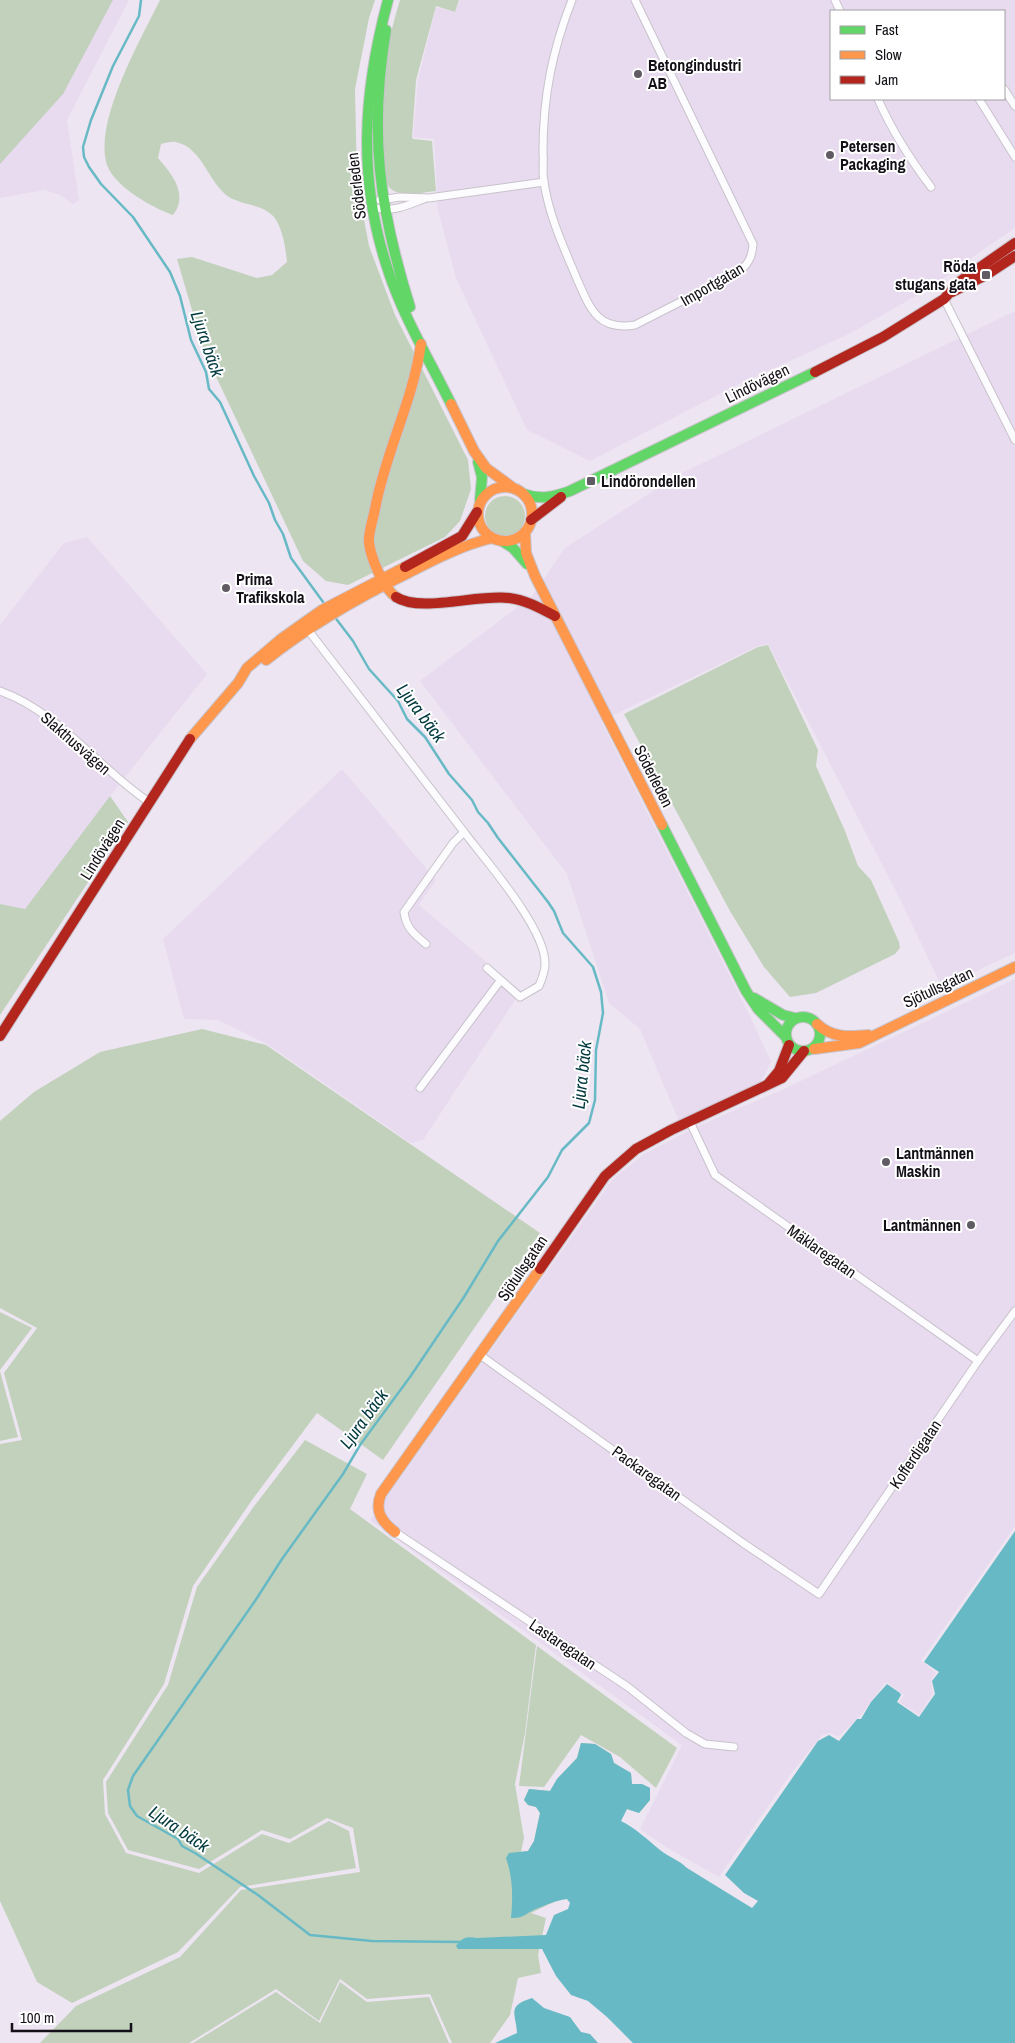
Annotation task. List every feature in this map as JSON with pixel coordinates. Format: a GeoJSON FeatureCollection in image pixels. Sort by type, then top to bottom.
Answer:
{"type":"FeatureCollection","features":[{"type":"Feature","properties":{"kind":"main road","name":"Söderleden"},"geometry":{"type":"LineString","coordinates":[[388,0],[371,62],[365,137],[372,207],[380,243],[400,301],[474,451],[486,468],[512,487]]}},
{"type":"Feature","properties":{"kind":"main road","name":"Söderleden"},"geometry":{"type":"LineString","coordinates":[[395,0],[382,49],[376,96],[376,145],[382,199],[396,266],[429,360]]}},
{"type":"Feature","properties":{"kind":"main road","name":"Lindövägen"},"geometry":{"type":"LineString","coordinates":[[531,520],[570,491],[883,337],[944,299],[959,282],[1015,243]]}},
{"type":"Feature","properties":{"kind":"main road","name":"Lindövägen"},"geometry":{"type":"LineString","coordinates":[[952,292],[986,275],[1015,256]]}},
{"type":"Feature","properties":{"kind":"main road"},"geometry":{"type":"LineString","coordinates":[[421,344],[418,365],[380,480],[371,525],[369,542],[372,556],[383,582],[394,597],[402,602],[420,604],[492,597],[510,598],[532,602],[556,617]]}},
{"type":"Feature","properties":{"kind":"main road","name":"Söderleden"},"geometry":{"type":"LineString","coordinates":[[474,451],[482,477],[478,507]]}},
{"type":"Feature","properties":{"kind":"main road"},"geometry":{"type":"LineString","coordinates":[[502,486],[512,487],[524,494],[532,511],[531,520],[525,532],[515,539],[497,540],[481,528],[478,507],[485,494],[502,486]]}},
{"type":"Feature","properties":{"kind":"main road","name":"Lindövägen"},"geometry":{"type":"LineString","coordinates":[[524,494],[531,497],[544,498],[570,491]]}},
{"type":"Feature","properties":{"kind":"main road","name":"Lindövägen"},"geometry":{"type":"LineString","coordinates":[[0,1036],[188,742],[238,683],[247,668],[303,622],[329,611],[455,541],[462,536],[478,507]]}},
{"type":"Feature","properties":{"kind":"main road","name":"Söderleden"},"geometry":{"type":"LineString","coordinates":[[525,532],[524,545],[535,576],[746,991],[758,1008],[787,1041]]}},
{"type":"Feature","properties":{"kind":"main road","name":"Söderleden"},"geometry":{"type":"LineString","coordinates":[[497,540],[519,555],[535,576]]}},
{"type":"Feature","properties":{"kind":"main road","name":"Lindövägen"},"geometry":{"type":"LineString","coordinates":[[383,582],[470,543],[497,540]]}},
{"type":"Feature","properties":{"kind":"main road","name":"Lindövägen"},"geometry":{"type":"LineString","coordinates":[[238,683],[271,655],[308,630],[329,611]]}},
{"type":"Feature","properties":{"kind":"main road","name":"Sjötullsgatan"},"geometry":{"type":"LineString","coordinates":[[395,1532],[386,1526],[377,1512],[377,1503],[605,1176],[636,1149],[768,1083],[782,1078],[809,1050],[860,1042],[1015,967]]}},
{"type":"Feature","properties":{"kind":"main road","name":"Söderleden"},"geometry":{"type":"LineString","coordinates":[[746,991],[763,1004],[784,1015],[795,1018]]}},
{"type":"Feature","properties":{"kind":"main road"},"geometry":{"type":"LineString","coordinates":[[807,1017],[817,1023],[820,1034],[809,1050],[795,1049],[787,1041],[787,1026],[795,1018],[807,1017]]}},
{"type":"Feature","properties":{"kind":"main road","name":"Sjötullsgatan"},"geometry":{"type":"LineString","coordinates":[[817,1023],[828,1033],[843,1038],[874,1034]]}},
{"type":"Feature","properties":{"kind":"main road","name":"Sjötullsgatan"},"geometry":{"type":"LineString","coordinates":[[768,1083],[779,1070],[787,1041]]}},
{"type":"Feature","properties":{"kind":"street","name":"Importgatan"},"geometry":{"type":"LineString","coordinates":[[572,0],[557,38],[547,84],[543,122],[544,182],[554,225],[588,303],[599,319],[608,324],[622,327],[635,325],[723,280],[748,264],[753,244],[635,0]]}},
{"type":"Feature","properties":{"kind":"street"},"geometry":{"type":"LineString","coordinates":[[1005,91],[1015,106]]}},
{"type":"Feature","properties":{"kind":"street"},"geometry":{"type":"LineString","coordinates":[[878,100],[888,123],[906,153],[931,187]]}},
{"type":"Feature","properties":{"kind":"street"},"geometry":{"type":"LineString","coordinates":[[980,100],[1015,157]]}},
{"type":"Feature","properties":{"kind":"street"},"geometry":{"type":"LineString","coordinates":[[372,207],[382,199],[429,198],[544,182]]}},
{"type":"Feature","properties":{"kind":"street"},"geometry":{"type":"LineString","coordinates":[[372,207],[384,210],[429,198]]}},
{"type":"Feature","properties":{"kind":"street"},"geometry":{"type":"LineString","coordinates":[[944,299],[1015,440]]}},
{"type":"Feature","properties":{"kind":"street"},"geometry":{"type":"LineString","coordinates":[[308,630],[528,918],[543,947],[546,964],[539,986],[520,996],[500,981],[488,968]]}},
{"type":"Feature","properties":{"kind":"street","name":"Slakthusvägen"},"geometry":{"type":"LineString","coordinates":[[0,691],[43,714],[113,775],[148,802]]}},
{"type":"Feature","properties":{"kind":"street"},"geometry":{"type":"LineString","coordinates":[[426,944],[412,932],[405,921],[404,912],[453,843],[464,832]]}},
{"type":"Feature","properties":{"kind":"street"},"geometry":{"type":"LineString","coordinates":[[420,1088],[500,981]]}},
{"type":"Feature","properties":{"kind":"street","name":"Mäklaregatan"},"geometry":{"type":"LineString","coordinates":[[690,1122],[715,1175],[978,1361]]}},
{"type":"Feature","properties":{"kind":"street","name":"Kofferdigatan"},"geometry":{"type":"LineString","coordinates":[[814,1591],[819,1594],[978,1361],[1015,1311]]}},
{"type":"Feature","properties":{"kind":"street","name":"Packaregatan"},"geometry":{"type":"LineString","coordinates":[[480,1355],[743,1543],[814,1591]]}},
{"type":"Feature","properties":{"kind":"street","name":"Lastaregatan"},"geometry":{"type":"LineString","coordinates":[[395,1532],[628,1687],[686,1733],[705,1744],[734,1747]]}},
{"type":"Feature","properties":{"kind":"shaded area"},"geometry":{"type":"Polygon","coordinates":[[[0,0],[129,0],[67,120],[79,200],[73,204],[60,195],[44,190],[0,198],[0,0]]]}},
{"type":"Feature","properties":{"kind":"shaded area"},"geometry":{"type":"Polygon","coordinates":[[[460,0],[1015,0],[1015,228],[935,285],[851,333],[733,387],[590,461],[527,430],[456,278],[438,210],[434,139],[413,137],[418,80],[436,7],[455,12],[460,0]]]}},
{"type":"Feature","properties":{"kind":"shaded area"},"geometry":{"type":"Polygon","coordinates":[[[1015,311],[1015,953],[942,987],[900,899],[768,644],[758,646],[601,721],[750,1016],[771,1062],[760,1083],[679,1121],[640,1029],[609,1003],[567,874],[420,681],[532,596],[565,548],[678,475],[1015,311]]]}},
{"type":"Feature","properties":{"kind":"shaded area"},"geometry":{"type":"Polygon","coordinates":[[[87,537],[207,674],[110,796],[25,909],[0,904],[0,625],[64,543],[87,537]]]}},
{"type":"Feature","properties":{"kind":"shaded area"},"geometry":{"type":"Polygon","coordinates":[[[342,769],[436,880],[419,905],[521,991],[423,1140],[411,1143],[267,1044],[218,1020],[184,1019],[163,939],[342,769]]]}},
{"type":"Feature","properties":{"kind":"shaded area"},"geometry":{"type":"Polygon","coordinates":[[[1015,979],[1015,1526],[921,1661],[936,1673],[931,1681],[933,1694],[919,1715],[899,1702],[904,1695],[886,1682],[861,1715],[838,1737],[831,1733],[822,1735],[790,1775],[719,1877],[666,1847],[640,1829],[682,1745],[370,1520],[613,1179],[644,1154],[696,1127],[786,1088],[1015,979]]]}},
{"type":"Feature","properties":{"kind":"green space"},"geometry":{"type":"Polygon","coordinates":[[[0,0],[113,0],[63,94],[0,164],[0,0]]]}},
{"type":"Feature","properties":{"kind":"green space"},"geometry":{"type":"Polygon","coordinates":[[[160,0],[375,0],[369,18],[355,89],[357,182],[369,246],[395,315],[468,460],[471,489],[460,521],[445,537],[348,585],[326,581],[303,561],[204,351],[177,259],[192,257],[257,278],[272,275],[287,262],[283,237],[278,224],[267,211],[229,197],[222,191],[193,151],[176,142],[161,144],[158,158],[173,178],[179,192],[178,207],[173,215],[145,202],[126,189],[111,173],[107,165],[104,147],[113,104],[131,58],[160,0]]]}},
{"type":"Feature","properties":{"kind":"green space"},"geometry":{"type":"Polygon","coordinates":[[[400,0],[459,0],[455,12],[436,6],[416,80],[412,137],[413,139],[432,141],[436,191],[413,194],[396,192],[391,189],[387,182],[382,152],[381,114],[385,63],[400,0]]]}},
{"type":"Feature","properties":{"kind":"green space"},"geometry":{"type":"Polygon","coordinates":[[[501,496],[509,496],[516,499],[522,505],[525,516],[522,527],[516,533],[509,536],[501,536],[494,533],[488,527],[485,520],[485,512],[488,505],[494,499],[501,496]]]}},
{"type":"Feature","properties":{"kind":"green space"},"geometry":{"type":"Polygon","coordinates":[[[768,645],[818,750],[816,766],[845,831],[858,866],[871,880],[900,948],[895,954],[816,993],[790,997],[764,967],[730,911],[624,714],[758,647],[768,645]]]}},
{"type":"Feature","properties":{"kind":"green space"},"geometry":{"type":"Polygon","coordinates":[[[110,796],[128,822],[0,1015],[0,904],[25,909],[110,796]]]}},
{"type":"Feature","properties":{"kind":"green space"},"geometry":{"type":"Polygon","coordinates":[[[202,1029],[266,1045],[540,1233],[383,1460],[317,1413],[252,1500],[193,1586],[164,1684],[103,1780],[105,1814],[126,1853],[199,1873],[262,1834],[289,1843],[329,1821],[349,1831],[356,1868],[240,1887],[178,1952],[72,2003],[37,1982],[0,1901],[0,1444],[22,1440],[4,1373],[37,1328],[0,1308],[0,1121],[34,1092],[100,1052],[202,1029]]]}},
{"type":"Feature","properties":{"kind":"green space"},"geometry":{"type":"Polygon","coordinates":[[[0,1312],[32,1328],[0,1370],[0,1312]]]}},
{"type":"Feature","properties":{"kind":"green space"},"geometry":{"type":"Polygon","coordinates":[[[0,1371],[18,1437],[0,1441],[0,1371]]]}},
{"type":"Feature","properties":{"kind":"green space"},"geometry":{"type":"Polygon","coordinates":[[[305,1440],[367,1474],[350,1509],[536,1645],[525,1733],[515,1784],[524,1838],[521,1852],[528,1851],[534,1841],[540,1813],[536,1807],[528,1805],[524,1800],[529,1789],[550,1791],[557,1779],[577,1758],[581,1743],[595,1744],[611,1754],[614,1763],[631,1773],[632,1784],[642,1784],[650,1788],[650,1800],[639,1813],[627,1809],[567,1899],[558,1900],[531,1913],[546,1918],[538,1955],[541,1973],[518,1978],[510,2015],[490,2043],[452,2043],[430,1994],[367,1999],[340,1979],[319,2021],[276,1989],[189,2043],[40,2043],[76,2006],[180,1957],[241,1890],[360,1872],[353,1828],[327,1818],[290,1839],[262,1830],[199,1869],[128,1850],[108,1813],[106,1782],[168,1685],[197,1587],[255,1505],[305,1440]]]}},
{"type":"Feature","properties":{"kind":"green space"},"geometry":{"type":"Polygon","coordinates":[[[537,1646],[677,1748],[656,1788],[620,1757],[581,1735],[544,1787],[519,1786],[537,1646]]]}},
{"type":"Feature","properties":{"kind":"green space"},"geometry":{"type":"Polygon","coordinates":[[[340,1982],[367,2002],[429,1997],[449,2043],[193,2043],[276,1992],[320,2023],[340,1982]]]}},
{"type":"Feature","properties":{"kind":"water"},"geometry":{"type":"Polygon","coordinates":[[[1015,1531],[1015,2043],[633,2043],[588,2001],[571,1995],[556,1976],[542,1949],[458,1949],[456,1946],[458,1943],[468,1937],[546,1935],[554,1915],[568,1909],[570,1903],[567,1899],[536,1909],[522,1917],[511,1918],[512,1888],[506,1858],[509,1853],[528,1851],[534,1841],[540,1813],[536,1807],[528,1805],[524,1800],[529,1789],[550,1791],[557,1779],[577,1758],[581,1743],[595,1744],[611,1754],[614,1763],[631,1773],[632,1784],[642,1784],[650,1788],[650,1800],[639,1813],[627,1809],[621,1821],[687,1868],[752,1908],[758,1901],[744,1893],[725,1875],[818,1741],[829,1735],[839,1741],[857,1719],[861,1719],[871,1702],[887,1684],[900,1693],[901,1695],[897,1702],[919,1717],[935,1694],[932,1681],[939,1672],[924,1662],[1015,1531]]]}},
{"type":"Feature","properties":{"kind":"water"},"geometry":{"type":"Polygon","coordinates":[[[532,1998],[544,2008],[570,2017],[581,2032],[590,2034],[598,2043],[495,2043],[517,2033],[514,2011],[519,2004],[532,1998]]]}},
{"type":"Feature","properties":{"kind":"waterway","name":"Ljura bäck"},"geometry":{"type":"LineString","coordinates":[[141,0],[139,16],[113,66],[91,120],[83,147],[84,157],[101,184],[133,217],[170,272],[180,296],[191,340],[206,372],[209,389],[220,402],[254,476],[269,503],[291,558],[326,606]]}},
{"type":"Feature","properties":{"kind":"waterway","name":"Ljura bäck"},"geometry":{"type":"LineString","coordinates":[[334,616],[353,641],[369,669],[398,701],[407,719],[425,737],[449,774],[472,800],[478,812],[548,902],[563,933],[593,967],[601,992],[603,1013],[596,1050],[595,1100],[589,1123],[562,1150],[548,1177],[498,1241],[464,1297],[410,1377],[360,1445],[343,1474],[282,1559],[255,1601],[133,1776],[128,1790],[130,1806],[137,1816],[178,1839],[182,1846],[258,1895],[310,1935],[372,1941],[460,1942]]}},
{"type":"Feature","properties":{"kind":"traffic: fast"},"geometry":{"type":"LineString","coordinates":[[388,0],[373,69],[369,103],[367,136],[368,170],[372,204],[379,238],[395,290],[451,404]]}},
{"type":"Feature","properties":{"kind":"traffic: fast"},"geometry":{"type":"LineString","coordinates":[[386,30],[378,103],[380,170],[391,236],[410,307]]}},
{"type":"Feature","properties":{"kind":"traffic: fast"},"geometry":{"type":"LineString","coordinates":[[524,494],[547,497],[570,491],[815,372]]}},
{"type":"Feature","properties":{"kind":"traffic: fast"},"geometry":{"type":"LineString","coordinates":[[478,462],[482,477],[480,500]]}},
{"type":"Feature","properties":{"kind":"traffic: fast"},"geometry":{"type":"LineString","coordinates":[[502,541],[513,548],[527,564]]}},
{"type":"Feature","properties":{"kind":"traffic: fast"},"geometry":{"type":"LineString","coordinates":[[662,825],[746,991],[758,1009],[786,1037]]}},
{"type":"Feature","properties":{"kind":"traffic: fast"},"geometry":{"type":"LineString","coordinates":[[754,998],[783,1015],[795,1018]]}},
{"type":"Feature","properties":{"kind":"traffic: fast"},"geometry":{"type":"LineString","coordinates":[[803,1017],[810,1018],[815,1022],[819,1027],[820,1034],[819,1041],[815,1046],[810,1050],[803,1051],[796,1050],[791,1046],[787,1041],[786,1034],[787,1027],[791,1022],[796,1018],[803,1017]]}},
{"type":"Feature","properties":{"kind":"traffic: slow"},"geometry":{"type":"LineString","coordinates":[[396,597],[391,593],[378,572],[370,549],[369,535],[385,468],[412,386],[421,344]]}},
{"type":"Feature","properties":{"kind":"traffic: slow"},"geometry":{"type":"LineString","coordinates":[[451,404],[474,451],[486,468],[512,487]]}},
{"type":"Feature","properties":{"kind":"traffic: slow"},"geometry":{"type":"LineString","coordinates":[[500,487],[510,487],[520,491],[528,499],[532,514],[528,529],[520,537],[510,541],[500,541],[490,537],[482,529],[478,519],[478,509],[482,499],[490,491],[500,487]]}},
{"type":"Feature","properties":{"kind":"traffic: slow"},"geometry":{"type":"LineString","coordinates":[[525,532],[526,553],[535,576],[662,825]]}},
{"type":"Feature","properties":{"kind":"traffic: slow"},"geometry":{"type":"LineString","coordinates":[[266,660],[318,623],[372,591],[450,552],[492,538]]}},
{"type":"Feature","properties":{"kind":"traffic: slow"},"geometry":{"type":"LineString","coordinates":[[190,739],[238,683],[247,668],[281,639],[322,610],[405,567]]}},
{"type":"Feature","properties":{"kind":"traffic: slow"},"geometry":{"type":"LineString","coordinates":[[814,1049],[859,1043],[1015,967]]}},
{"type":"Feature","properties":{"kind":"traffic: slow"},"geometry":{"type":"LineString","coordinates":[[817,1024],[828,1032],[841,1036],[868,1035]]}},
{"type":"Feature","properties":{"kind":"traffic: slow"},"geometry":{"type":"LineString","coordinates":[[395,1532],[386,1524],[379,1511],[378,1506],[381,1494],[540,1269]]}},
{"type":"Feature","properties":{"kind":"traffic: jam"},"geometry":{"type":"LineString","coordinates":[[815,372],[883,337],[944,299],[959,282],[1015,243]]}},
{"type":"Feature","properties":{"kind":"traffic: jam"},"geometry":{"type":"LineString","coordinates":[[952,292],[986,275],[1015,256]]}},
{"type":"Feature","properties":{"kind":"traffic: jam"},"geometry":{"type":"LineString","coordinates":[[531,520],[561,497]]}},
{"type":"Feature","properties":{"kind":"traffic: jam"},"geometry":{"type":"LineString","coordinates":[[405,567],[462,536],[477,512]]}},
{"type":"Feature","properties":{"kind":"traffic: jam"},"geometry":{"type":"LineString","coordinates":[[396,597],[419,603],[496,597],[509,598],[527,602],[555,616]]}},
{"type":"Feature","properties":{"kind":"traffic: jam"},"geometry":{"type":"LineString","coordinates":[[0,1036],[190,739]]}},
{"type":"Feature","properties":{"kind":"traffic: jam"},"geometry":{"type":"LineString","coordinates":[[769,1083],[779,1071],[789,1045]]}},
{"type":"Feature","properties":{"kind":"traffic: jam"},"geometry":{"type":"LineString","coordinates":[[540,1269],[605,1176],[636,1149],[671,1130],[782,1078],[804,1051]]}},
{"type":"Feature","properties":{"kind":"place","name":"Betongindustri AB"},"geometry":{"type":"Point","coordinates":[638,74]}},
{"type":"Feature","properties":{"kind":"place","name":"Petersen Packaging"},"geometry":{"type":"Point","coordinates":[830,155]}},
{"type":"Feature","properties":{"kind":"place","name":"Röda stugans gata"},"geometry":{"type":"Point","coordinates":[986,275]}},
{"type":"Feature","properties":{"kind":"place","name":"Lindörondellen"},"geometry":{"type":"Point","coordinates":[591,481]}},
{"type":"Feature","properties":{"kind":"place","name":"Prima Trafikskola"},"geometry":{"type":"Point","coordinates":[226,588]}},
{"type":"Feature","properties":{"kind":"place","name":"Lantmännen Maskin"},"geometry":{"type":"Point","coordinates":[886,1162]}},
{"type":"Feature","properties":{"kind":"place","name":"Lantmännen"},"geometry":{"type":"Point","coordinates":[971,1225]}}]}
